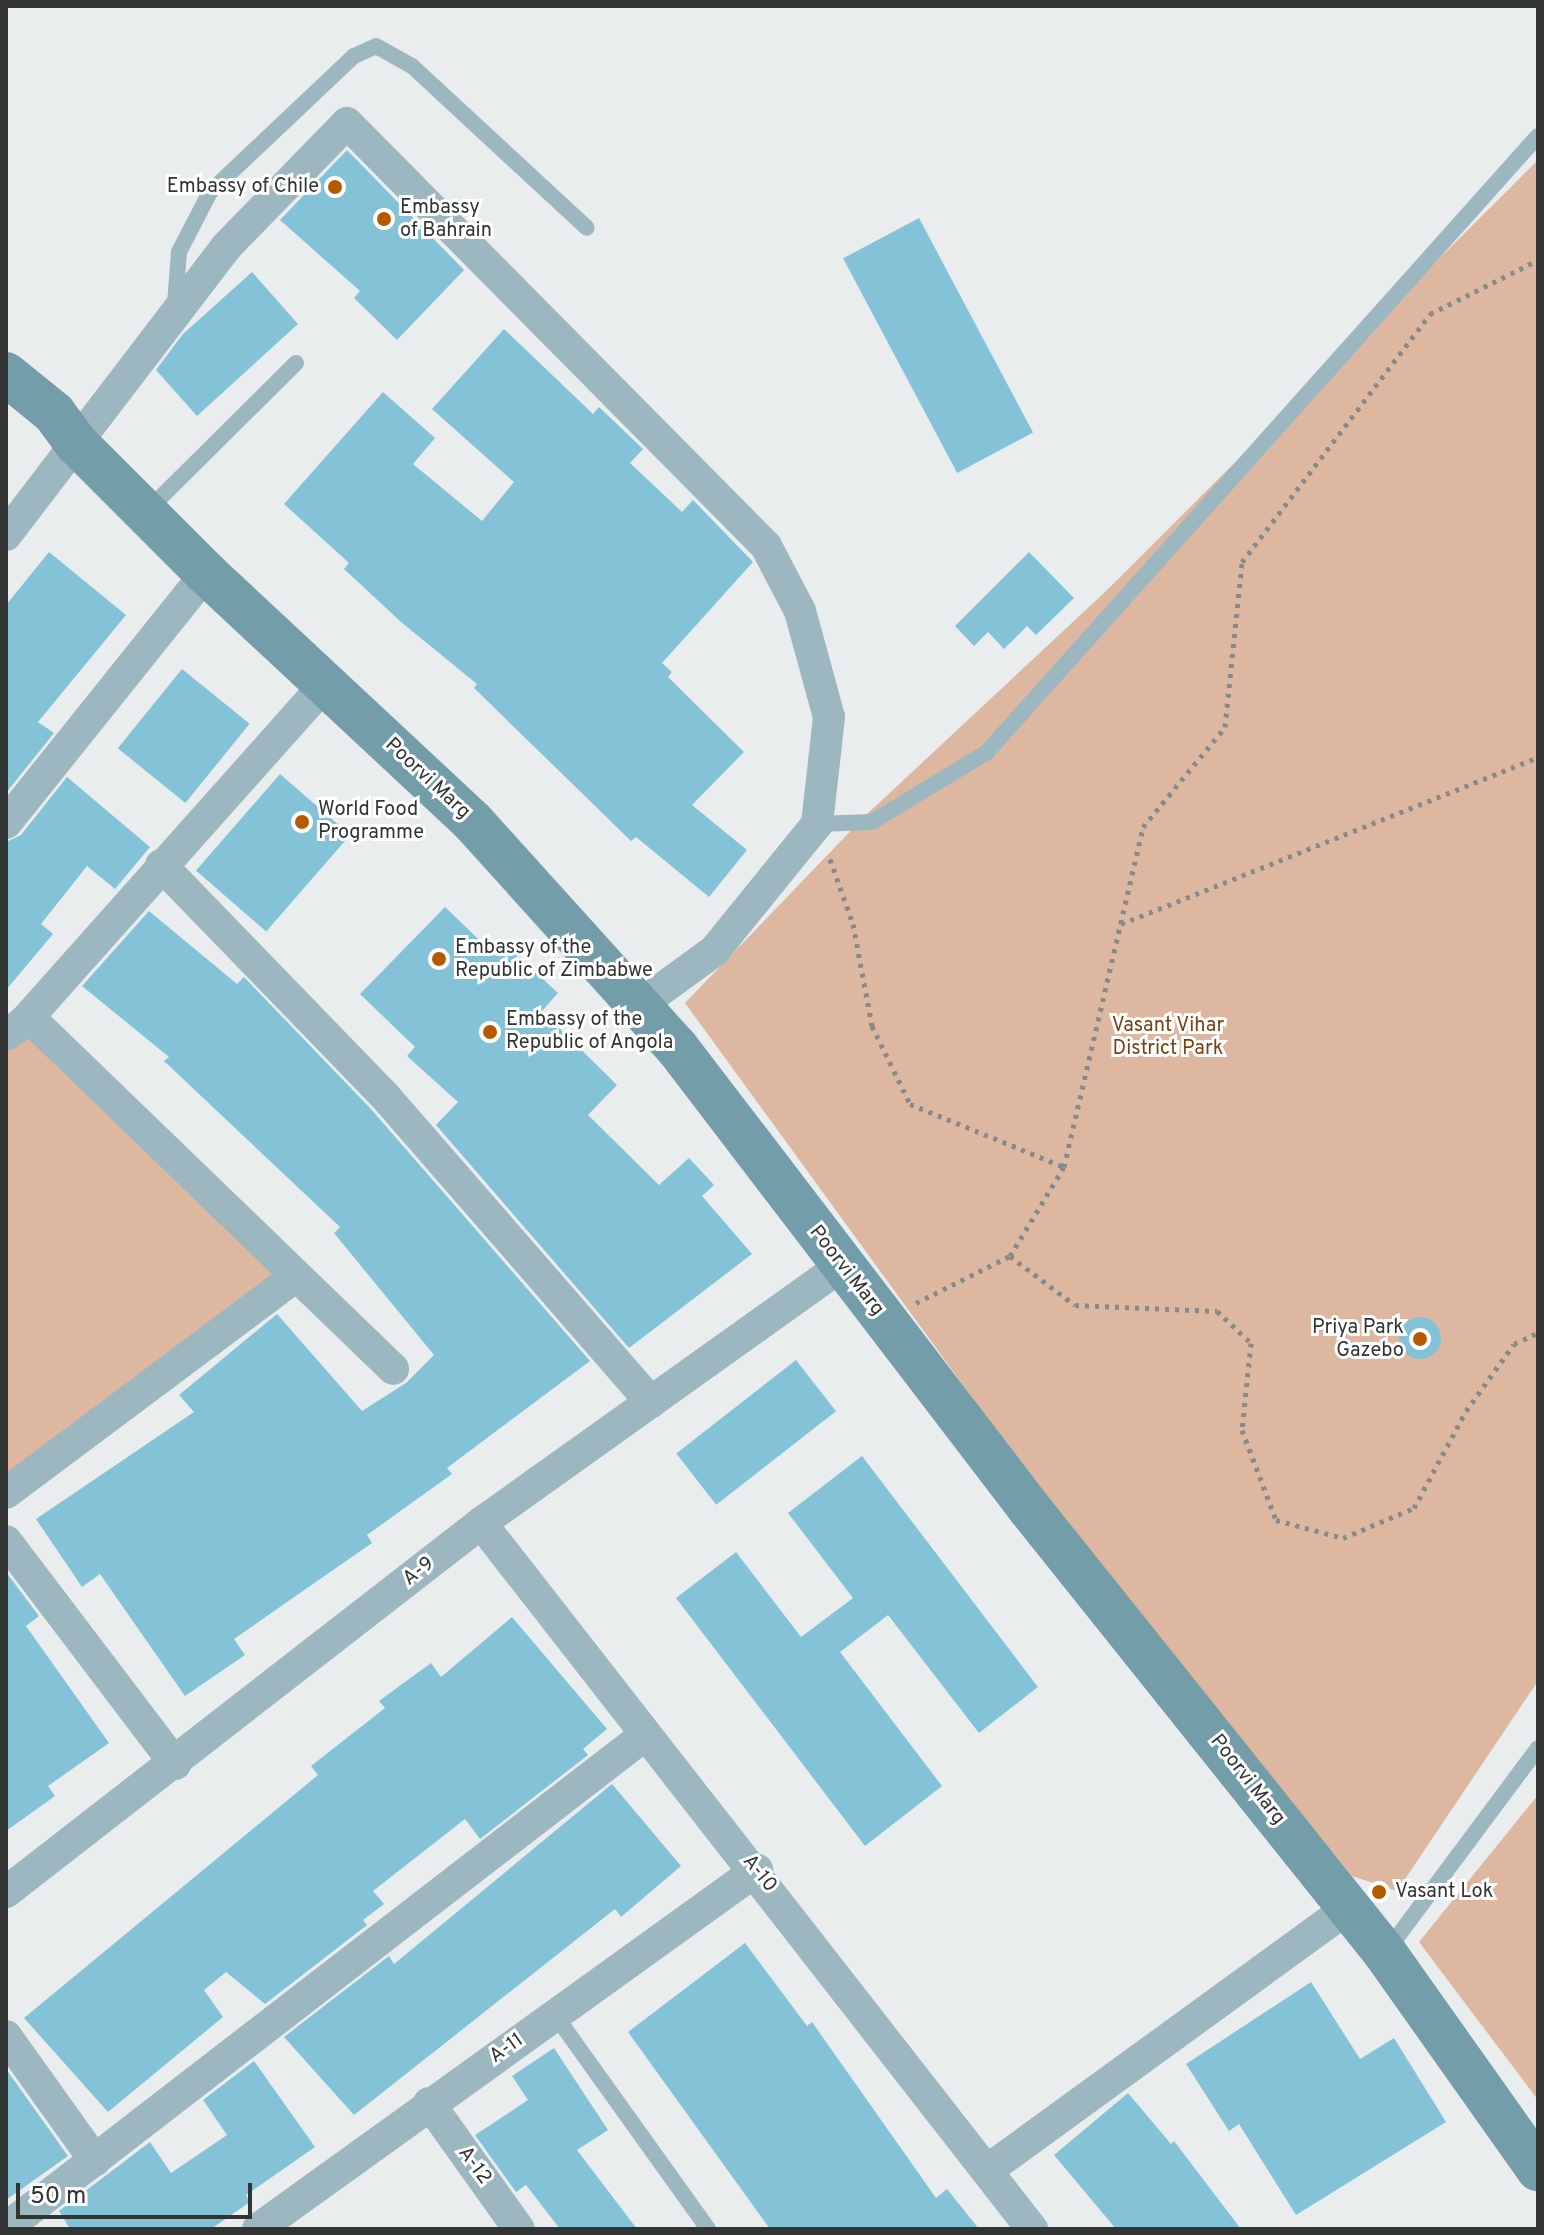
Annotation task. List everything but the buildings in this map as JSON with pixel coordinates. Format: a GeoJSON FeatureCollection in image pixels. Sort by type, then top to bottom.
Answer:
{"type":"FeatureCollection","features":[{"type":"Feature","properties":{"kind":"main road","name":"Poorvi Marg"},"geometry":{"type":"LineString","coordinates":[[6,374],[54,413],[76,443],[206,573],[472,821],[640,1005],[883,1320],[1385,1953],[1538,2169]]}},
{"type":"Feature","properties":{"kind":"main road","name":"Poorvi Marg"},"geometry":{"type":"LineString","coordinates":[[6,411],[36,433],[76,443]]}},
{"type":"Feature","properties":{"kind":"street"},"geometry":{"type":"LineString","coordinates":[[6,535],[251,217],[347,123],[766,546],[800,611],[829,717],[817,824],[714,951],[640,1005]]}},
{"type":"Feature","properties":{"kind":"street"},"geometry":{"type":"LineString","coordinates":[[6,823],[206,573]]}},
{"type":"Feature","properties":{"kind":"street"},"geometry":{"type":"LineString","coordinates":[[15,1028],[325,684]]}},
{"type":"Feature","properties":{"kind":"street"},"geometry":{"type":"LineString","coordinates":[[161,865],[384,1095],[651,1402]]}},
{"type":"Feature","properties":{"kind":"street"},"geometry":{"type":"LineString","coordinates":[[15,1028],[37,1025],[393,1369]]}},
{"type":"Feature","properties":{"kind":"street","name":"A-9"},"geometry":{"type":"LineString","coordinates":[[6,1892],[175,1764],[481,1523],[841,1266]]}},
{"type":"Feature","properties":{"kind":"street"},"geometry":{"type":"LineString","coordinates":[[6,1493],[296,1276]]}},
{"type":"Feature","properties":{"kind":"street","name":"A-10"},"geometry":{"type":"LineString","coordinates":[[481,1523],[645,1735],[757,1870],[1032,2229]]}},
{"type":"Feature","properties":{"kind":"street"},"geometry":{"type":"LineString","coordinates":[[6,1541],[175,1764]]}},
{"type":"Feature","properties":{"kind":"street"},"geometry":{"type":"LineString","coordinates":[[6,2228],[645,1735]]}},
{"type":"Feature","properties":{"kind":"street","name":"A-11"},"geometry":{"type":"LineString","coordinates":[[258,2229],[429,2103],[757,1870]]}},
{"type":"Feature","properties":{"kind":"street"},"geometry":{"type":"LineString","coordinates":[[989,2169],[1348,1908]]}},
{"type":"Feature","properties":{"kind":"street"},"geometry":{"type":"LineString","coordinates":[[6,2036],[95,2161]]}},
{"type":"Feature","properties":{"kind":"street","name":"A-12"},"geometry":{"type":"LineString","coordinates":[[429,2103],[519,2229]]}},
{"type":"Feature","properties":{"kind":"lane"},"geometry":{"type":"LineString","coordinates":[[175,314],[179,252],[210,192],[354,56],[376,46],[412,66],[587,228]]}},
{"type":"Feature","properties":{"kind":"lane"},"geometry":{"type":"LineString","coordinates":[[817,824],[872,822],[987,752],[1538,136]]}},
{"type":"Feature","properties":{"kind":"lane"},"geometry":{"type":"LineString","coordinates":[[147,511],[296,363]]}},
{"type":"Feature","properties":{"kind":"lane"},"geometry":{"type":"LineString","coordinates":[[1385,1953],[1538,1748]]}},
{"type":"Feature","properties":{"kind":"lane"},"geometry":{"type":"LineString","coordinates":[[555,2015],[708,2229]]}},
{"type":"Feature","properties":{"kind":"path"},"geometry":{"type":"LineString","coordinates":[[883,1320],[1010,1256],[1064,1167],[1143,827],[1225,727],[1242,562],[1430,314],[1538,260]]}},
{"type":"Feature","properties":{"kind":"path"},"geometry":{"type":"LineString","coordinates":[[1120,924],[1538,757]]}},
{"type":"Feature","properties":{"kind":"path"},"geometry":{"type":"LineString","coordinates":[[817,824],[853,924],[872,1026],[910,1104],[1064,1167]]}},
{"type":"Feature","properties":{"kind":"path"},"geometry":{"type":"LineString","coordinates":[[1010,1256],[1075,1305],[1217,1311],[1251,1343],[1242,1430],[1276,1520],[1343,1538],[1414,1508],[1466,1411],[1514,1344],[1538,1333]]}},
{"type":"Feature","properties":{"kind":"green space","name":"Vasant Vihar District Park"},"geometry":{"type":"Polygon","coordinates":[[[1538,160],[1538,1681],[1397,1891],[1352,1876],[1070,1532],[685,1003],[865,816],[1105,592],[1538,160]]]}},
{"type":"Feature","properties":{"kind":"green space"},"geometry":{"type":"Polygon","coordinates":[[[23,1031],[277,1275],[6,1477],[6,1052],[23,1031]]]}},
{"type":"Feature","properties":{"kind":"green space"},"geometry":{"type":"Polygon","coordinates":[[[1538,1795],[1538,2100],[1419,1942],[1538,1795]]]}},
{"type":"Feature","properties":{"kind":"place","name":"Embassy of Chile"},"geometry":{"type":"Point","coordinates":[335,187]}},
{"type":"Feature","properties":{"kind":"place","name":"Embassy of Bahrain"},"geometry":{"type":"Point","coordinates":[384,219]}},
{"type":"Feature","properties":{"kind":"place","name":"World Food Programme"},"geometry":{"type":"Point","coordinates":[302,822]}},
{"type":"Feature","properties":{"kind":"place","name":"Embassy of the Republic of Zimbabwe"},"geometry":{"type":"Point","coordinates":[439,959]}},
{"type":"Feature","properties":{"kind":"place","name":"Embassy of the Republic of Angola"},"geometry":{"type":"Point","coordinates":[490,1032]}},
{"type":"Feature","properties":{"kind":"place","name":"Priya Park Gazebo"},"geometry":{"type":"Point","coordinates":[1420,1339]}},
{"type":"Feature","properties":{"kind":"place","name":"Vasant Lok"},"geometry":{"type":"Point","coordinates":[1379,1892]}}]}
